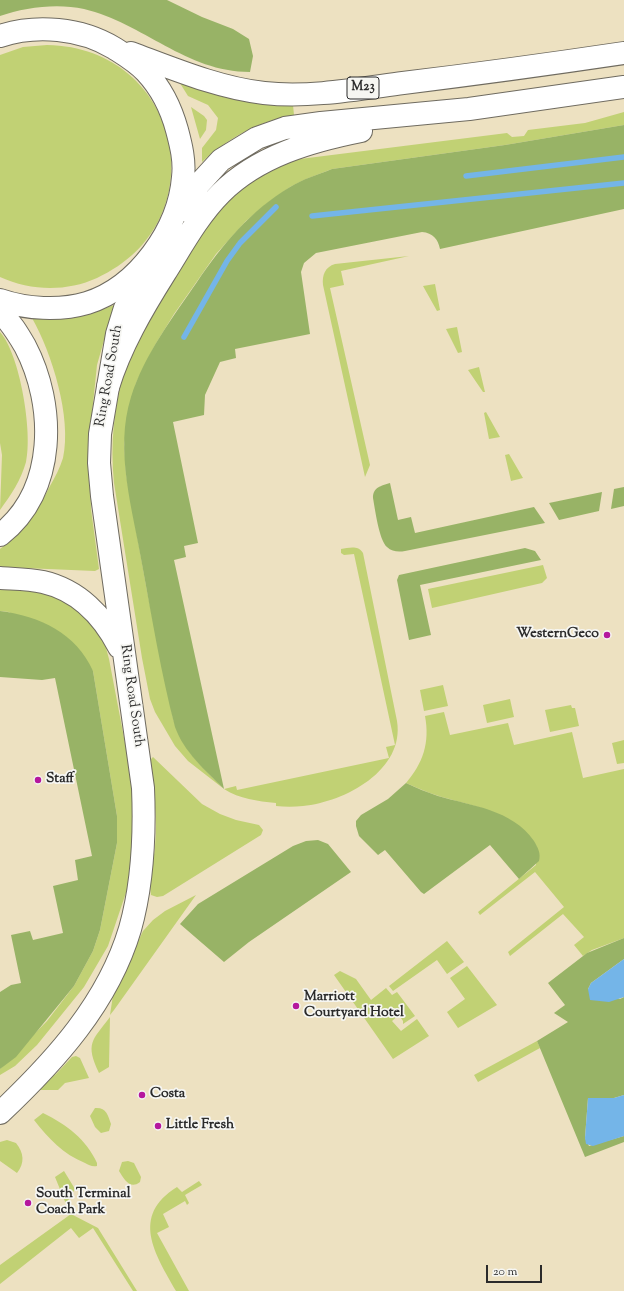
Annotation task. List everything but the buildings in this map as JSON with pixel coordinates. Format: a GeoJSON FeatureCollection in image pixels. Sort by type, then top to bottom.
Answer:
{"type":"FeatureCollection","features":[{"type":"Feature","properties":{"kind":"main road"},"geometry":{"type":"LineString","coordinates":[[0,36],[26,30],[48,30],[81,35],[108,44],[134,62],[149,75],[164,96],[174,121],[182,154],[184,172],[182,187],[171,226],[157,247],[126,281],[102,297],[87,303],[61,307],[30,307],[0,300]]}},
{"type":"Feature","properties":{"kind":"main road","name":"M23"},"geometry":{"type":"LineString","coordinates":[[108,44],[215,82],[252,91],[280,94],[362,88],[560,63],[624,53]]}},
{"type":"Feature","properties":{"kind":"main road","name":"M23"},"geometry":{"type":"LineString","coordinates":[[171,226],[193,192],[213,168],[237,150],[262,136],[285,128],[307,124],[469,109],[624,87]]}},
{"type":"Feature","properties":{"kind":"main road","name":"M23"},"geometry":{"type":"LineString","coordinates":[[108,387],[119,358],[158,284],[205,212],[221,193],[236,180],[272,158],[310,143],[352,133],[435,118],[469,109]]}},
{"type":"Feature","properties":{"kind":"main road","name":"Ring Road South"},"geometry":{"type":"LineString","coordinates":[[0,1113],[45,1067],[85,1020],[112,973],[129,930],[138,888],[145,824],[144,788],[100,472],[100,434],[121,318],[137,282],[157,247]]}},
{"type":"Feature","properties":{"kind":"main road"},"geometry":{"type":"LineString","coordinates":[[0,312],[14,328],[34,363],[44,402],[46,434],[44,461],[34,493],[18,517],[0,536]]}},
{"type":"Feature","properties":{"kind":"main road"},"geometry":{"type":"LineString","coordinates":[[0,578],[34,580],[56,585],[86,603],[104,622],[126,658]]}},
{"type":"Feature","properties":{"kind":"green space"},"geometry":{"type":"Polygon","coordinates":[[[0,0],[167,0],[202,17],[233,29],[249,39],[253,56],[250,72],[227,70],[205,64],[185,56],[126,25],[84,9],[53,6],[20,10],[0,16],[0,0]]]}},
{"type":"Feature","properties":{"kind":"green space"},"geometry":{"type":"Polygon","coordinates":[[[47,45],[93,53],[129,74],[155,105],[169,141],[171,180],[160,218],[136,252],[97,278],[85,283],[61,288],[24,285],[0,277],[0,55],[23,47],[47,45]]]}},
{"type":"Feature","properties":{"kind":"green space"},"geometry":{"type":"Polygon","coordinates":[[[178,80],[293,105],[294,115],[256,126],[222,145],[202,162],[202,148],[216,130],[218,118],[208,105],[188,96],[178,80]]]}},
{"type":"Feature","properties":{"kind":"green space"},"geometry":{"type":"Polygon","coordinates":[[[191,107],[204,116],[207,120],[206,130],[200,139],[191,107]]]}},
{"type":"Feature","properties":{"kind":"green space"},"geometry":{"type":"Polygon","coordinates":[[[624,112],[624,125],[505,145],[332,169],[306,179],[290,187],[246,221],[216,254],[174,314],[155,345],[136,383],[124,444],[126,474],[147,591],[173,718],[181,739],[187,748],[200,765],[224,789],[188,761],[175,746],[155,712],[150,699],[114,483],[112,454],[115,413],[124,370],[172,273],[218,207],[260,174],[286,162],[507,133],[512,137],[524,136],[528,130],[585,123],[624,112]]]}},
{"type":"Feature","properties":{"kind":"green space"},"geometry":{"type":"Polygon","coordinates":[[[624,125],[624,209],[440,249],[438,242],[432,235],[422,232],[316,253],[304,263],[301,272],[310,334],[235,349],[236,358],[220,362],[205,395],[204,415],[173,422],[198,543],[184,546],[186,557],[174,560],[224,789],[189,753],[175,727],[157,646],[130,502],[124,438],[126,417],[137,381],[151,351],[207,268],[238,229],[276,196],[310,177],[332,169],[505,145],[624,125]]]}},
{"type":"Feature","properties":{"kind":"green space"},"geometry":{"type":"Polygon","coordinates":[[[409,256],[341,271],[344,285],[330,288],[370,465],[365,477],[323,285],[323,278],[327,269],[335,264],[409,256]]]}},
{"type":"Feature","properties":{"kind":"green space"},"geometry":{"type":"Polygon","coordinates":[[[435,284],[440,310],[437,311],[423,286],[435,284]]]}},
{"type":"Feature","properties":{"kind":"green space"},"geometry":{"type":"Polygon","coordinates":[[[114,305],[97,365],[89,443],[91,509],[99,569],[95,571],[0,567],[0,549],[16,536],[29,520],[54,479],[63,458],[65,424],[58,386],[47,349],[32,318],[64,318],[94,312],[114,305]]]}},
{"type":"Feature","properties":{"kind":"green space"},"geometry":{"type":"Polygon","coordinates":[[[457,327],[462,352],[458,353],[446,329],[457,327]]]}},
{"type":"Feature","properties":{"kind":"green space"},"geometry":{"type":"Polygon","coordinates":[[[0,332],[7,343],[19,375],[26,414],[28,449],[26,462],[21,475],[12,493],[0,510],[2,455],[0,443],[0,332]]]}},
{"type":"Feature","properties":{"kind":"green space"},"geometry":{"type":"Polygon","coordinates":[[[479,367],[485,392],[483,392],[468,370],[479,367]]]}},
{"type":"Feature","properties":{"kind":"green space"},"geometry":{"type":"Polygon","coordinates":[[[486,412],[500,437],[489,439],[484,413],[486,412]]]}},
{"type":"Feature","properties":{"kind":"green space"},"geometry":{"type":"Polygon","coordinates":[[[509,454],[523,478],[511,481],[505,455],[509,454]]]}},
{"type":"Feature","properties":{"kind":"green space"},"geometry":{"type":"Polygon","coordinates":[[[390,483],[398,520],[411,517],[415,533],[534,507],[545,523],[405,551],[393,551],[387,547],[382,538],[373,498],[374,491],[376,489],[390,483]]]}},
{"type":"Feature","properties":{"kind":"green space"},"geometry":{"type":"Polygon","coordinates":[[[624,487],[624,506],[611,509],[614,489],[624,487]]]}},
{"type":"Feature","properties":{"kind":"green space"},"geometry":{"type":"Polygon","coordinates":[[[602,492],[599,511],[559,520],[549,503],[602,492]]]}},
{"type":"Feature","properties":{"kind":"green space"},"geometry":{"type":"Polygon","coordinates":[[[356,548],[361,550],[363,553],[397,721],[397,739],[395,745],[354,554],[344,555],[341,553],[341,549],[356,548]]]}},
{"type":"Feature","properties":{"kind":"green space"},"geometry":{"type":"Polygon","coordinates":[[[525,548],[535,551],[541,560],[420,585],[431,635],[409,640],[397,580],[399,575],[525,548]]]}},
{"type":"Feature","properties":{"kind":"green space"},"geometry":{"type":"Polygon","coordinates":[[[543,565],[547,578],[542,583],[432,608],[428,589],[543,565]]]}},
{"type":"Feature","properties":{"kind":"green space"},"geometry":{"type":"Polygon","coordinates":[[[0,587],[49,591],[86,613],[105,644],[133,785],[133,872],[108,946],[84,987],[37,1045],[15,1066],[0,1075],[0,1069],[47,1021],[74,986],[93,951],[100,930],[117,843],[117,816],[93,671],[9,612],[0,611],[0,587]]]}},
{"type":"Feature","properties":{"kind":"green space"},"geometry":{"type":"Polygon","coordinates":[[[0,611],[29,617],[43,622],[55,629],[77,646],[93,671],[117,816],[117,843],[100,930],[93,951],[74,986],[16,1057],[0,1069],[0,992],[11,985],[21,983],[11,935],[30,931],[33,940],[63,933],[53,886],[78,880],[75,860],[92,856],[55,678],[42,680],[0,677],[0,611]]]}},
{"type":"Feature","properties":{"kind":"green space"},"geometry":{"type":"Polygon","coordinates":[[[443,685],[448,706],[424,711],[420,690],[443,685]]]}},
{"type":"Feature","properties":{"kind":"green space"},"geometry":{"type":"Polygon","coordinates":[[[510,699],[514,717],[487,723],[483,705],[510,699]]]}},
{"type":"Feature","properties":{"kind":"green space"},"geometry":{"type":"Polygon","coordinates":[[[571,705],[572,708],[575,708],[579,726],[550,732],[545,710],[571,705]]]}},
{"type":"Feature","properties":{"kind":"green space"},"geometry":{"type":"Polygon","coordinates":[[[444,712],[450,735],[508,723],[514,745],[572,732],[583,778],[624,769],[624,938],[592,950],[583,956],[574,945],[584,937],[563,914],[510,956],[508,952],[564,907],[535,872],[480,915],[478,912],[536,865],[537,847],[520,827],[500,815],[489,810],[435,795],[406,783],[417,768],[424,752],[427,735],[425,716],[444,712]]]}},
{"type":"Feature","properties":{"kind":"green space"},"geometry":{"type":"Polygon","coordinates":[[[624,740],[624,763],[617,764],[612,743],[624,740]]]}},
{"type":"Feature","properties":{"kind":"green space"},"geometry":{"type":"Polygon","coordinates":[[[395,745],[392,754],[382,768],[369,780],[337,798],[319,803],[296,807],[276,806],[276,803],[242,797],[224,789],[236,786],[237,790],[389,758],[386,747],[395,745]]]}},
{"type":"Feature","properties":{"kind":"green space"},"geometry":{"type":"Polygon","coordinates":[[[153,757],[202,804],[220,814],[236,820],[259,825],[263,830],[261,835],[163,896],[157,897],[151,895],[150,889],[156,835],[155,803],[150,760],[153,757]]]}},
{"type":"Feature","properties":{"kind":"green space"},"geometry":{"type":"Polygon","coordinates":[[[406,783],[438,796],[477,806],[503,815],[525,830],[534,841],[538,848],[540,858],[539,861],[519,879],[490,845],[424,894],[385,850],[378,855],[359,836],[356,826],[356,821],[361,815],[388,799],[406,783]]]}},
{"type":"Feature","properties":{"kind":"green space"},"geometry":{"type":"Polygon","coordinates":[[[318,840],[328,844],[351,872],[249,942],[224,962],[180,924],[198,904],[293,846],[306,841],[318,840]]]}},
{"type":"Feature","properties":{"kind":"green space"},"geometry":{"type":"Polygon","coordinates":[[[196,895],[110,1015],[113,995],[143,931],[153,920],[165,911],[196,895]]]}},
{"type":"Feature","properties":{"kind":"green space"},"geometry":{"type":"Polygon","coordinates":[[[624,938],[624,959],[591,983],[588,989],[620,999],[624,997],[624,1095],[614,1098],[588,1098],[585,1138],[589,1146],[624,1136],[624,1142],[585,1157],[537,1041],[568,1022],[554,1013],[565,1005],[548,983],[587,953],[624,938]]]}},
{"type":"Feature","properties":{"kind":"green space"},"geometry":{"type":"Polygon","coordinates":[[[447,941],[464,962],[447,974],[437,960],[393,991],[389,986],[447,941]]]}},
{"type":"Feature","properties":{"kind":"green space"},"geometry":{"type":"Polygon","coordinates":[[[467,966],[497,1005],[458,1028],[447,1012],[465,999],[450,978],[467,966]]]}},
{"type":"Feature","properties":{"kind":"green space"},"geometry":{"type":"Polygon","coordinates":[[[340,971],[356,979],[371,1000],[386,988],[392,995],[397,992],[415,1016],[403,1024],[403,1021],[399,1015],[392,1021],[401,1031],[417,1019],[429,1036],[393,1059],[334,975],[340,971]]]}},
{"type":"Feature","properties":{"kind":"green space"},"geometry":{"type":"Polygon","coordinates":[[[110,1017],[109,1067],[99,1073],[92,1055],[92,1043],[110,1017]]]}},
{"type":"Feature","properties":{"kind":"green space"},"geometry":{"type":"Polygon","coordinates":[[[537,1041],[540,1048],[478,1082],[474,1075],[537,1041]]]}},
{"type":"Feature","properties":{"kind":"green space"},"geometry":{"type":"Polygon","coordinates":[[[76,1056],[80,1058],[89,1078],[65,1083],[58,1090],[40,1090],[42,1084],[56,1074],[72,1057],[76,1056]]]}},
{"type":"Feature","properties":{"kind":"green space"},"geometry":{"type":"Polygon","coordinates":[[[95,1108],[104,1110],[108,1115],[111,1124],[109,1131],[101,1133],[95,1127],[90,1116],[95,1108]]]}},
{"type":"Feature","properties":{"kind":"green space"},"geometry":{"type":"Polygon","coordinates":[[[43,1113],[60,1122],[75,1134],[93,1154],[97,1166],[91,1166],[77,1159],[51,1140],[34,1120],[43,1113]]]}},
{"type":"Feature","properties":{"kind":"green space"},"geometry":{"type":"Polygon","coordinates":[[[7,1140],[16,1143],[21,1150],[22,1162],[17,1173],[0,1161],[0,1142],[7,1140]]]}},
{"type":"Feature","properties":{"kind":"green space"},"geometry":{"type":"Polygon","coordinates":[[[128,1161],[134,1163],[141,1177],[140,1182],[133,1185],[123,1177],[119,1171],[122,1162],[128,1161]]]}},
{"type":"Feature","properties":{"kind":"green space"},"geometry":{"type":"Polygon","coordinates":[[[64,1171],[75,1189],[66,1204],[55,1177],[64,1171]]]}},
{"type":"Feature","properties":{"kind":"green space"},"geometry":{"type":"Polygon","coordinates":[[[199,1181],[202,1185],[185,1195],[189,1203],[187,1205],[185,1201],[163,1214],[169,1227],[157,1233],[189,1291],[176,1291],[155,1249],[151,1236],[150,1223],[154,1210],[163,1198],[177,1187],[182,1192],[199,1181]]]}},
{"type":"Feature","properties":{"kind":"green space"},"geometry":{"type":"Polygon","coordinates":[[[71,1214],[98,1228],[137,1291],[133,1291],[93,1228],[79,1238],[71,1228],[0,1284],[0,1265],[71,1214]]]}},
{"type":"Feature","properties":{"kind":"water"},"geometry":{"type":"Polygon","coordinates":[[[624,959],[624,997],[609,1002],[590,1000],[588,989],[591,983],[624,959]]]}},
{"type":"Feature","properties":{"kind":"water"},"geometry":{"type":"Polygon","coordinates":[[[624,1095],[624,1136],[593,1146],[586,1144],[585,1138],[588,1098],[614,1098],[624,1095]]]}},
{"type":"Feature","properties":{"kind":"waterway"},"geometry":{"type":"LineString","coordinates":[[466,176],[624,157]]}},
{"type":"Feature","properties":{"kind":"waterway"},"geometry":{"type":"LineString","coordinates":[[312,216],[624,183]]}},
{"type":"Feature","properties":{"kind":"waterway"},"geometry":{"type":"LineString","coordinates":[[184,337],[227,261],[240,243],[276,207]]}},
{"type":"Feature","properties":{"kind":"place","name":"WesternGeco"},"geometry":{"type":"Point","coordinates":[607,635]}},
{"type":"Feature","properties":{"kind":"place","name":"Staff"},"geometry":{"type":"Point","coordinates":[38,780]}},
{"type":"Feature","properties":{"kind":"place","name":"Marriott Courtyard Hotel"},"geometry":{"type":"Point","coordinates":[296,1006]}},
{"type":"Feature","properties":{"kind":"place","name":"Costa"},"geometry":{"type":"Point","coordinates":[142,1095]}},
{"type":"Feature","properties":{"kind":"place","name":"Little Fresh"},"geometry":{"type":"Point","coordinates":[158,1126]}},
{"type":"Feature","properties":{"kind":"place","name":"South Terminal Coach Park"},"geometry":{"type":"Point","coordinates":[28,1203]}}]}
